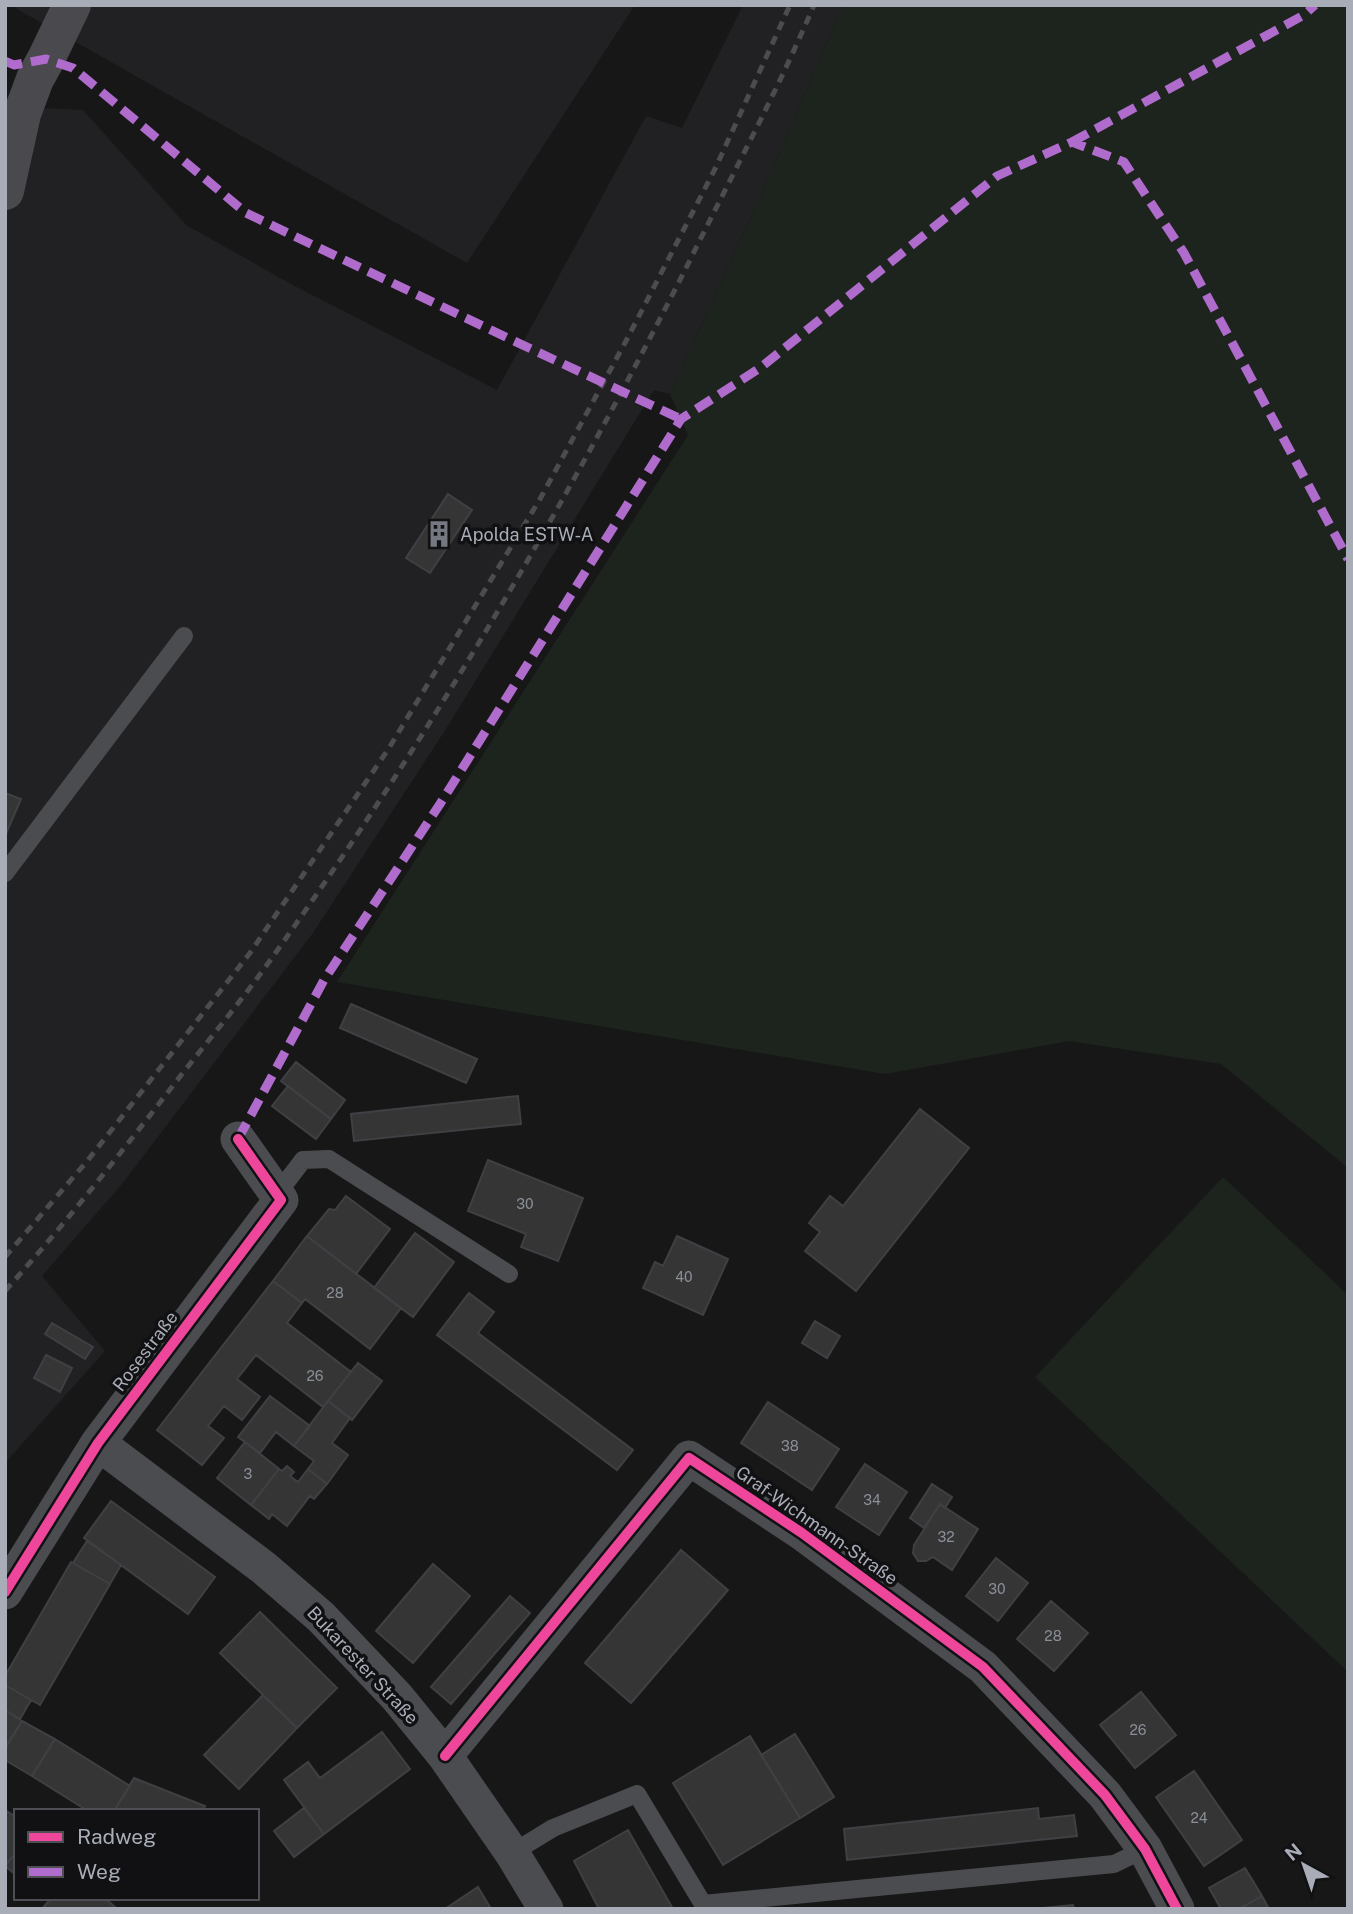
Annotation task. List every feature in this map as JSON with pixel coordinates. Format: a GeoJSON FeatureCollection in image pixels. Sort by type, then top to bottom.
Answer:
{"type":"FeatureCollection","features":[{"type":"Feature","properties":{"kind":"main road"},"geometry":{"type":"LineString","coordinates":[[5,191],[22,114],[35,79],[72,5]]}},
{"type":"Feature","properties":{"kind":"street"},"geometry":{"type":"LineString","coordinates":[[238,1139],[277,1194]]}},
{"type":"Feature","properties":{"kind":"street","name":"Rosestraße"},"geometry":{"type":"LineString","coordinates":[[5,1592],[98,1443],[281,1200],[277,1194]]}},
{"type":"Feature","properties":{"kind":"street","name":"Bukarester Straße"},"geometry":{"type":"LineString","coordinates":[[98,1443],[264,1568],[321,1616],[397,1697],[445,1756],[512,1853],[546,1909]]}},
{"type":"Feature","properties":{"kind":"street","name":"Graf-Wichmann-Straße"},"geometry":{"type":"LineString","coordinates":[[445,1756],[689,1458],[802,1533],[983,1667],[1105,1795],[1145,1849],[1177,1909]]}},
{"type":"Feature","properties":{"kind":"lane"},"geometry":{"type":"LineString","coordinates":[[5,873],[184,636]]}},
{"type":"Feature","properties":{"kind":"lane"},"geometry":{"type":"LineString","coordinates":[[277,1194],[303,1160],[329,1159],[509,1274]]}},
{"type":"Feature","properties":{"kind":"lane"},"geometry":{"type":"LineString","coordinates":[[512,1853],[553,1828],[637,1794],[703,1904],[1114,1864],[1145,1849]]}},
{"type":"Feature","properties":{"kind":"shaded area"},"geometry":{"type":"Polygon","coordinates":[[[10,5],[635,5],[467,263],[10,5]]]}},
{"type":"Feature","properties":{"kind":"shaded area"},"geometry":{"type":"Polygon","coordinates":[[[743,5],[843,5],[762,193],[670,394],[654,390],[446,729],[313,933],[122,1184],[42,1276],[105,1351],[5,1463],[5,106],[83,110],[186,225],[293,285],[497,390],[646,116],[682,128],[743,5]]]}},
{"type":"Feature","properties":{"kind":"shaded area"},"geometry":{"type":"Polygon","coordinates":[[[843,5],[1348,5],[1348,1168],[1221,1064],[1069,1041],[885,1074],[337,982],[688,435],[670,394],[762,193],[843,5]]]}},
{"type":"Feature","properties":{"kind":"shaded area"},"geometry":{"type":"Polygon","coordinates":[[[1223,1177],[1348,1295],[1348,1672],[1035,1377],[1223,1177]]]}},
{"type":"Feature","properties":{"kind":"building","name":"Apolda ESTW-A"},"geometry":{"type":"Polygon","coordinates":[[[448,494],[472,510],[430,573],[406,558],[448,494]]]}},
{"type":"Feature","properties":{"kind":"building"},"geometry":{"type":"Polygon","coordinates":[[[5,793],[21,799],[5,836],[5,793]]]}},
{"type":"Feature","properties":{"kind":"building"},"geometry":{"type":"Polygon","coordinates":[[[351,1004],[477,1059],[466,1083],[340,1028],[351,1004]]]}},
{"type":"Feature","properties":{"kind":"building"},"geometry":{"type":"Polygon","coordinates":[[[296,1062],[345,1100],[331,1119],[281,1081],[296,1062]]]}},
{"type":"Feature","properties":{"kind":"building"},"geometry":{"type":"Polygon","coordinates":[[[288,1086],[331,1119],[316,1139],[272,1106],[288,1086]]]}},
{"type":"Feature","properties":{"kind":"building"},"geometry":{"type":"Polygon","coordinates":[[[518,1096],[521,1124],[354,1141],[351,1114],[518,1096]]]}},
{"type":"Feature","properties":{"kind":"building"},"geometry":{"type":"Polygon","coordinates":[[[920,1109],[969,1148],[856,1291],[805,1251],[820,1232],[809,1223],[830,1196],[843,1206],[920,1109]]]}},
{"type":"Feature","properties":{"kind":"building"},"geometry":{"type":"Polygon","coordinates":[[[488,1160],[583,1198],[558,1261],[521,1247],[526,1234],[468,1211],[488,1160]]]}},
{"type":"Feature","properties":{"kind":"building"},"geometry":{"type":"Polygon","coordinates":[[[346,1196],[390,1229],[356,1274],[307,1236],[329,1209],[335,1210],[346,1196]]]}},
{"type":"Feature","properties":{"kind":"building"},"geometry":{"type":"Polygon","coordinates":[[[415,1233],[454,1262],[413,1317],[374,1288],[415,1233]]]}},
{"type":"Feature","properties":{"kind":"building"},"geometry":{"type":"Polygon","coordinates":[[[307,1236],[401,1308],[370,1349],[305,1299],[302,1303],[273,1281],[307,1236]]]}},
{"type":"Feature","properties":{"kind":"building"},"geometry":{"type":"Polygon","coordinates":[[[677,1236],[728,1259],[703,1315],[643,1288],[655,1262],[663,1266],[677,1236]]]}},
{"type":"Feature","properties":{"kind":"building"},"geometry":{"type":"Polygon","coordinates":[[[273,1281],[302,1303],[287,1323],[351,1372],[323,1407],[256,1355],[237,1379],[260,1397],[242,1420],[224,1406],[208,1426],[224,1438],[202,1465],[157,1430],[273,1281]]]}},
{"type":"Feature","properties":{"kind":"building"},"geometry":{"type":"Polygon","coordinates":[[[469,1293],[494,1312],[478,1333],[633,1450],[617,1470],[437,1335],[469,1293]]]}},
{"type":"Feature","properties":{"kind":"building"},"geometry":{"type":"Polygon","coordinates":[[[815,1321],[840,1336],[827,1358],[802,1343],[815,1321]]]}},
{"type":"Feature","properties":{"kind":"building"},"geometry":{"type":"Polygon","coordinates":[[[52,1323],[93,1347],[85,1359],[45,1334],[52,1323]]]}},
{"type":"Feature","properties":{"kind":"building"},"geometry":{"type":"Polygon","coordinates":[[[46,1355],[72,1368],[60,1392],[34,1378],[46,1355]]]}},
{"type":"Feature","properties":{"kind":"building"},"geometry":{"type":"Polygon","coordinates":[[[358,1363],[382,1381],[352,1420],[328,1401],[358,1363]]]}},
{"type":"Feature","properties":{"kind":"building"},"geometry":{"type":"Polygon","coordinates":[[[270,1396],[310,1426],[294,1446],[276,1432],[260,1453],[238,1437],[270,1396]]]}},
{"type":"Feature","properties":{"kind":"building"},"geometry":{"type":"Polygon","coordinates":[[[328,1401],[350,1418],[332,1443],[348,1455],[327,1484],[308,1469],[314,1461],[294,1446],[328,1401]]]}},
{"type":"Feature","properties":{"kind":"building"},"geometry":{"type":"Polygon","coordinates":[[[768,1402],[839,1449],[812,1490],[741,1443],[768,1402]]]}},
{"type":"Feature","properties":{"kind":"building"},"geometry":{"type":"Polygon","coordinates":[[[245,1442],[279,1469],[251,1505],[217,1478],[245,1442]]]}},
{"type":"Feature","properties":{"kind":"building"},"geometry":{"type":"Polygon","coordinates":[[[865,1464],[907,1492],[879,1535],[836,1507],[865,1464]]]}},
{"type":"Feature","properties":{"kind":"building"},"geometry":{"type":"Polygon","coordinates":[[[287,1466],[294,1472],[290,1476],[298,1482],[308,1469],[327,1484],[314,1499],[310,1496],[287,1526],[272,1514],[269,1519],[251,1505],[279,1469],[282,1471],[287,1466]]]}},
{"type":"Feature","properties":{"kind":"building"},"geometry":{"type":"Polygon","coordinates":[[[932,1484],[952,1497],[945,1508],[940,1504],[924,1528],[910,1518],[932,1484]]]}},
{"type":"Feature","properties":{"kind":"building"},"geometry":{"type":"Polygon","coordinates":[[[111,1501],[215,1577],[188,1614],[84,1538],[111,1501]]]}},
{"type":"Feature","properties":{"kind":"building"},"geometry":{"type":"Polygon","coordinates":[[[940,1504],[978,1529],[952,1570],[933,1557],[918,1561],[913,1553],[914,1545],[940,1504]]]}},
{"type":"Feature","properties":{"kind":"building"},"geometry":{"type":"Polygon","coordinates":[[[87,1541],[121,1565],[110,1584],[73,1563],[87,1541]]]}},
{"type":"Feature","properties":{"kind":"building"},"geometry":{"type":"Polygon","coordinates":[[[681,1550],[728,1590],[631,1703],[585,1663],[681,1550]]]}},
{"type":"Feature","properties":{"kind":"building"},"geometry":{"type":"Polygon","coordinates":[[[996,1558],[1028,1583],[998,1621],[966,1596],[996,1558]]]}},
{"type":"Feature","properties":{"kind":"building"},"geometry":{"type":"Polygon","coordinates":[[[71,1562],[110,1584],[40,1705],[5,1685],[5,1676],[71,1562]]]}},
{"type":"Feature","properties":{"kind":"building"},"geometry":{"type":"Polygon","coordinates":[[[433,1564],[470,1596],[413,1663],[376,1631],[433,1564]]]}},
{"type":"Feature","properties":{"kind":"building"},"geometry":{"type":"Polygon","coordinates":[[[510,1596],[530,1613],[451,1704],[431,1687],[510,1596]]]}},
{"type":"Feature","properties":{"kind":"building"},"geometry":{"type":"Polygon","coordinates":[[[1051,1601],[1088,1633],[1054,1671],[1017,1639],[1051,1601]]]}},
{"type":"Feature","properties":{"kind":"building"},"geometry":{"type":"Polygon","coordinates":[[[260,1612],[337,1688],[297,1728],[220,1653],[260,1612]]]}},
{"type":"Feature","properties":{"kind":"building"},"geometry":{"type":"Polygon","coordinates":[[[5,1685],[31,1700],[20,1719],[5,1710],[5,1685]]]}},
{"type":"Feature","properties":{"kind":"building"},"geometry":{"type":"Polygon","coordinates":[[[1141,1692],[1176,1735],[1135,1768],[1100,1725],[1141,1692]]]}},
{"type":"Feature","properties":{"kind":"building"},"geometry":{"type":"Polygon","coordinates":[[[263,1695],[297,1728],[239,1789],[204,1755],[263,1695]]]}},
{"type":"Feature","properties":{"kind":"building"},"geometry":{"type":"Polygon","coordinates":[[[5,1710],[22,1721],[8,1743],[5,1742],[5,1710]]]}},
{"type":"Feature","properties":{"kind":"building"},"geometry":{"type":"Polygon","coordinates":[[[22,1721],[55,1739],[32,1776],[5,1760],[5,1749],[22,1721]]]}},
{"type":"Feature","properties":{"kind":"building"},"geometry":{"type":"Polygon","coordinates":[[[382,1732],[410,1769],[324,1834],[284,1780],[308,1762],[320,1778],[382,1732]]]}},
{"type":"Feature","properties":{"kind":"building"},"geometry":{"type":"Polygon","coordinates":[[[795,1734],[834,1797],[800,1818],[761,1755],[795,1734]]]}},
{"type":"Feature","properties":{"kind":"building"},"geometry":{"type":"Polygon","coordinates":[[[750,1736],[800,1818],[723,1865],[673,1783],[750,1736]]]}},
{"type":"Feature","properties":{"kind":"building"},"geometry":{"type":"Polygon","coordinates":[[[55,1739],[130,1786],[115,1809],[85,1809],[32,1776],[55,1739]]]}},
{"type":"Feature","properties":{"kind":"building"},"geometry":{"type":"Polygon","coordinates":[[[1194,1771],[1242,1840],[1204,1866],[1156,1797],[1194,1771]]]}},
{"type":"Feature","properties":{"kind":"building"},"geometry":{"type":"Polygon","coordinates":[[[134,1778],[205,1806],[204,1809],[115,1809],[134,1778]]]}},
{"type":"Feature","properties":{"kind":"building"},"geometry":{"type":"Polygon","coordinates":[[[304,1808],[324,1834],[294,1857],[274,1831],[304,1808]]]}},
{"type":"Feature","properties":{"kind":"building"},"geometry":{"type":"Polygon","coordinates":[[[1038,1808],[1039,1819],[1074,1815],[1077,1836],[847,1860],[844,1829],[1038,1808]]]}},
{"type":"Feature","properties":{"kind":"building"},"geometry":{"type":"Polygon","coordinates":[[[5,1810],[14,1816],[14,1855],[5,1865],[5,1810]]]}},
{"type":"Feature","properties":{"kind":"building"},"geometry":{"type":"Polygon","coordinates":[[[628,1830],[673,1909],[599,1909],[574,1861],[628,1830]]]}},
{"type":"Feature","properties":{"kind":"building"},"geometry":{"type":"Polygon","coordinates":[[[14,1855],[14,1873],[5,1866],[14,1855]]]}},
{"type":"Feature","properties":{"kind":"building"},"geometry":{"type":"Polygon","coordinates":[[[1245,1868],[1262,1896],[1239,1909],[1221,1909],[1209,1888],[1245,1868]]]}},
{"type":"Feature","properties":{"kind":"building"},"geometry":{"type":"Polygon","coordinates":[[[478,1887],[491,1909],[445,1909],[478,1887]]]}},
{"type":"Feature","properties":{"kind":"building"},"geometry":{"type":"Polygon","coordinates":[[[1262,1896],[1269,1909],[1239,1909],[1262,1896]]]}},
{"type":"Feature","properties":{"kind":"building"},"geometry":{"type":"Polygon","coordinates":[[[49,1900],[107,1900],[116,1908],[42,1909],[49,1900]]]}},
{"type":"Feature","properties":{"kind":"building"},"geometry":{"type":"Polygon","coordinates":[[[1073,1905],[1074,1909],[1033,1909],[1073,1905]]]}},
{"type":"Feature","properties":{"kind":"railway"},"geometry":{"type":"LineString","coordinates":[[5,1257],[88,1160],[250,953],[389,748],[540,499],[626,341],[715,169],[790,5]]}},
{"type":"Feature","properties":{"kind":"railway"},"geometry":{"type":"LineString","coordinates":[[5,1291],[92,1188],[258,978],[328,878],[440,707],[545,531],[643,351],[770,102],[814,5]]}},
{"type":"Feature","properties":{"kind":"marked path"},"geometry":{"type":"LineString","coordinates":[[1072,142],[1304,15],[1315,5]]}},
{"type":"Feature","properties":{"kind":"marked path"},"geometry":{"type":"LineString","coordinates":[[5,61],[14,65],[46,59],[73,68],[246,213],[681,419]]}},
{"type":"Feature","properties":{"kind":"marked path"},"geometry":{"type":"LineString","coordinates":[[238,1139],[324,980],[440,804],[681,419],[760,368],[997,176],[1072,142],[1124,162],[1184,253],[1348,559]]}},
{"type":"Feature","properties":{"kind":"cycle path"},"geometry":{"type":"LineString","coordinates":[[5,1592],[98,1443],[281,1200],[238,1139]]}},
{"type":"Feature","properties":{"kind":"cycle path"},"geometry":{"type":"LineString","coordinates":[[445,1756],[689,1458],[802,1533],[983,1667],[1105,1795],[1145,1849],[1177,1909]]}},
{"type":"Feature","properties":{"kind":"place","name":"Apolda ESTW-A"},"geometry":{"type":"Point","coordinates":[439,534]}}]}
